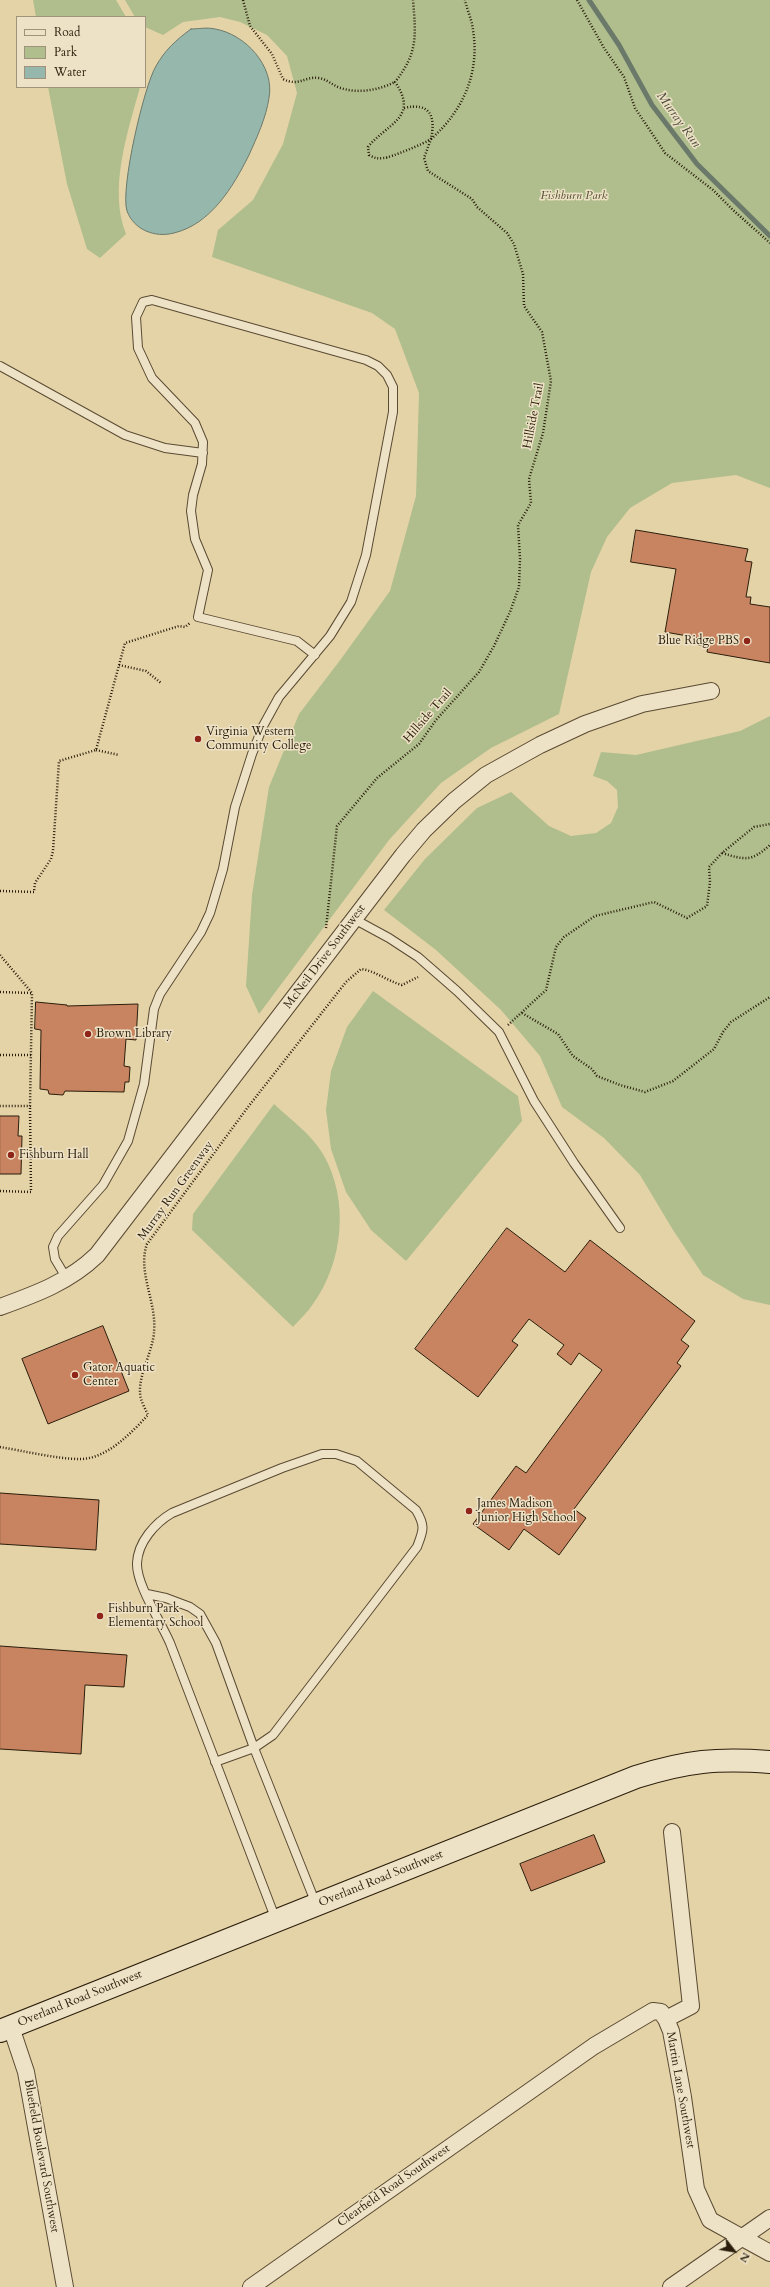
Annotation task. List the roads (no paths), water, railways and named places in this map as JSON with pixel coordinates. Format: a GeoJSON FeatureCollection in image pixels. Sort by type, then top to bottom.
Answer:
{"type":"FeatureCollection","features":[{"type":"Feature","properties":{"kind":"main road","name":"Overland Road Southwest"},"geometry":{"type":"LineString","coordinates":[[5,2029],[636,1776],[674,1765],[702,1760],[770,1762]]}},
{"type":"Feature","properties":{"kind":"street","name":"McNeil Drive Southwest"},"geometry":{"type":"LineString","coordinates":[[0,1307],[46,1290],[67,1279],[84,1268],[119,1230],[354,919],[424,830],[454,801],[486,775],[540,744],[585,724],[642,704],[711,691]]}},
{"type":"Feature","properties":{"kind":"street"},"geometry":{"type":"LineString","coordinates":[[666,2019],[691,2006],[672,1832]]}},
{"type":"Feature","properties":{"kind":"street","name":"Martin Lane Southwest"},"geometry":{"type":"LineString","coordinates":[[538,2086],[594,2046],[653,2011],[661,2012],[671,2031],[683,2097],[696,2189],[710,2220],[742,2239],[770,2253]]}},
{"type":"Feature","properties":{"kind":"street","name":"Bluefield Boulevard Southwest"},"geometry":{"type":"LineString","coordinates":[[5,2029],[26,2072],[65,2287]]}},
{"type":"Feature","properties":{"kind":"street","name":"Clearfield Road Southwest"},"geometry":{"type":"LineString","coordinates":[[251,2287],[538,2086]]}},
{"type":"Feature","properties":{"kind":"street"},"geometry":{"type":"LineString","coordinates":[[671,2287],[742,2239],[770,2218]]}},
{"type":"Feature","properties":{"kind":"lane"},"geometry":{"type":"LineString","coordinates":[[67,1279],[55,1259],[53,1247],[58,1236],[103,1186],[128,1141],[144,1084],[154,1009],[160,994],[201,932],[210,913],[223,869],[235,807],[252,754],[263,726],[279,697],[315,655],[330,636],[351,602],[366,555],[393,412],[393,386],[387,375],[378,366],[366,360],[147,300],[140,306],[136,316],[138,348],[152,378],[195,424],[200,433],[203,453],[191,511],[195,539],[208,570],[198,616],[297,641],[315,655]]}},
{"type":"Feature","properties":{"kind":"lane"},"geometry":{"type":"LineString","coordinates":[[0,366],[125,434],[165,448],[203,453]]}},
{"type":"Feature","properties":{"kind":"lane"},"geometry":{"type":"LineString","coordinates":[[354,919],[389,938],[418,957],[458,991],[499,1032],[534,1101],[574,1163],[620,1228]]}},
{"type":"Feature","properties":{"kind":"lane"},"geometry":{"type":"LineString","coordinates":[[215,1762],[254,1748],[273,1735],[417,1547],[424,1529],[422,1520],[416,1510],[357,1461],[336,1454],[322,1454],[282,1468],[163,1518],[149,1533],[138,1550],[136,1564],[139,1577],[169,1641],[215,1762],[276,1920]]}},
{"type":"Feature","properties":{"kind":"lane"},"geometry":{"type":"LineString","coordinates":[[147,1594],[166,1598],[190,1607],[200,1614],[216,1643],[254,1748],[316,1904]]}},
{"type":"Feature","properties":{"kind":"water"},"geometry":{"type":"Polygon","coordinates":[[[212,28],[226,32],[237,37],[256,53],[267,74],[270,86],[268,105],[261,127],[249,155],[236,179],[219,203],[199,222],[187,228],[174,233],[153,233],[140,228],[130,218],[127,211],[127,182],[134,138],[145,94],[156,66],[171,46],[191,29],[212,28]]]}},
{"type":"Feature","properties":{"kind":"waterway","name":"Murray Run"},"geometry":{"type":"LineString","coordinates":[[589,0],[619,45],[652,105],[697,164],[770,236]]}},
{"type":"Feature","properties":{"kind":"place","name":"Blue Ridge PBS"},"geometry":{"type":"Point","coordinates":[747,641]}},
{"type":"Feature","properties":{"kind":"place","name":"Virginia Western Community College"},"geometry":{"type":"Point","coordinates":[198,739]}},
{"type":"Feature","properties":{"kind":"place","name":"Brown Library"},"geometry":{"type":"Point","coordinates":[88,1034]}},
{"type":"Feature","properties":{"kind":"place","name":"Fishburn Hall"},"geometry":{"type":"Point","coordinates":[11,1155]}},
{"type":"Feature","properties":{"kind":"place","name":"Gator Aquatic Center"},"geometry":{"type":"Point","coordinates":[75,1375]}},
{"type":"Feature","properties":{"kind":"place","name":"James Madison Junior High School"},"geometry":{"type":"Point","coordinates":[469,1511]}},
{"type":"Feature","properties":{"kind":"place","name":"Fishburn Park Elementary School"},"geometry":{"type":"Point","coordinates":[100,1616]}},
{"type":"Feature","properties":{"kind":"park label","name":"Fishburn Park"},"geometry":{"type":"Point","coordinates":[574,196]}}]}
